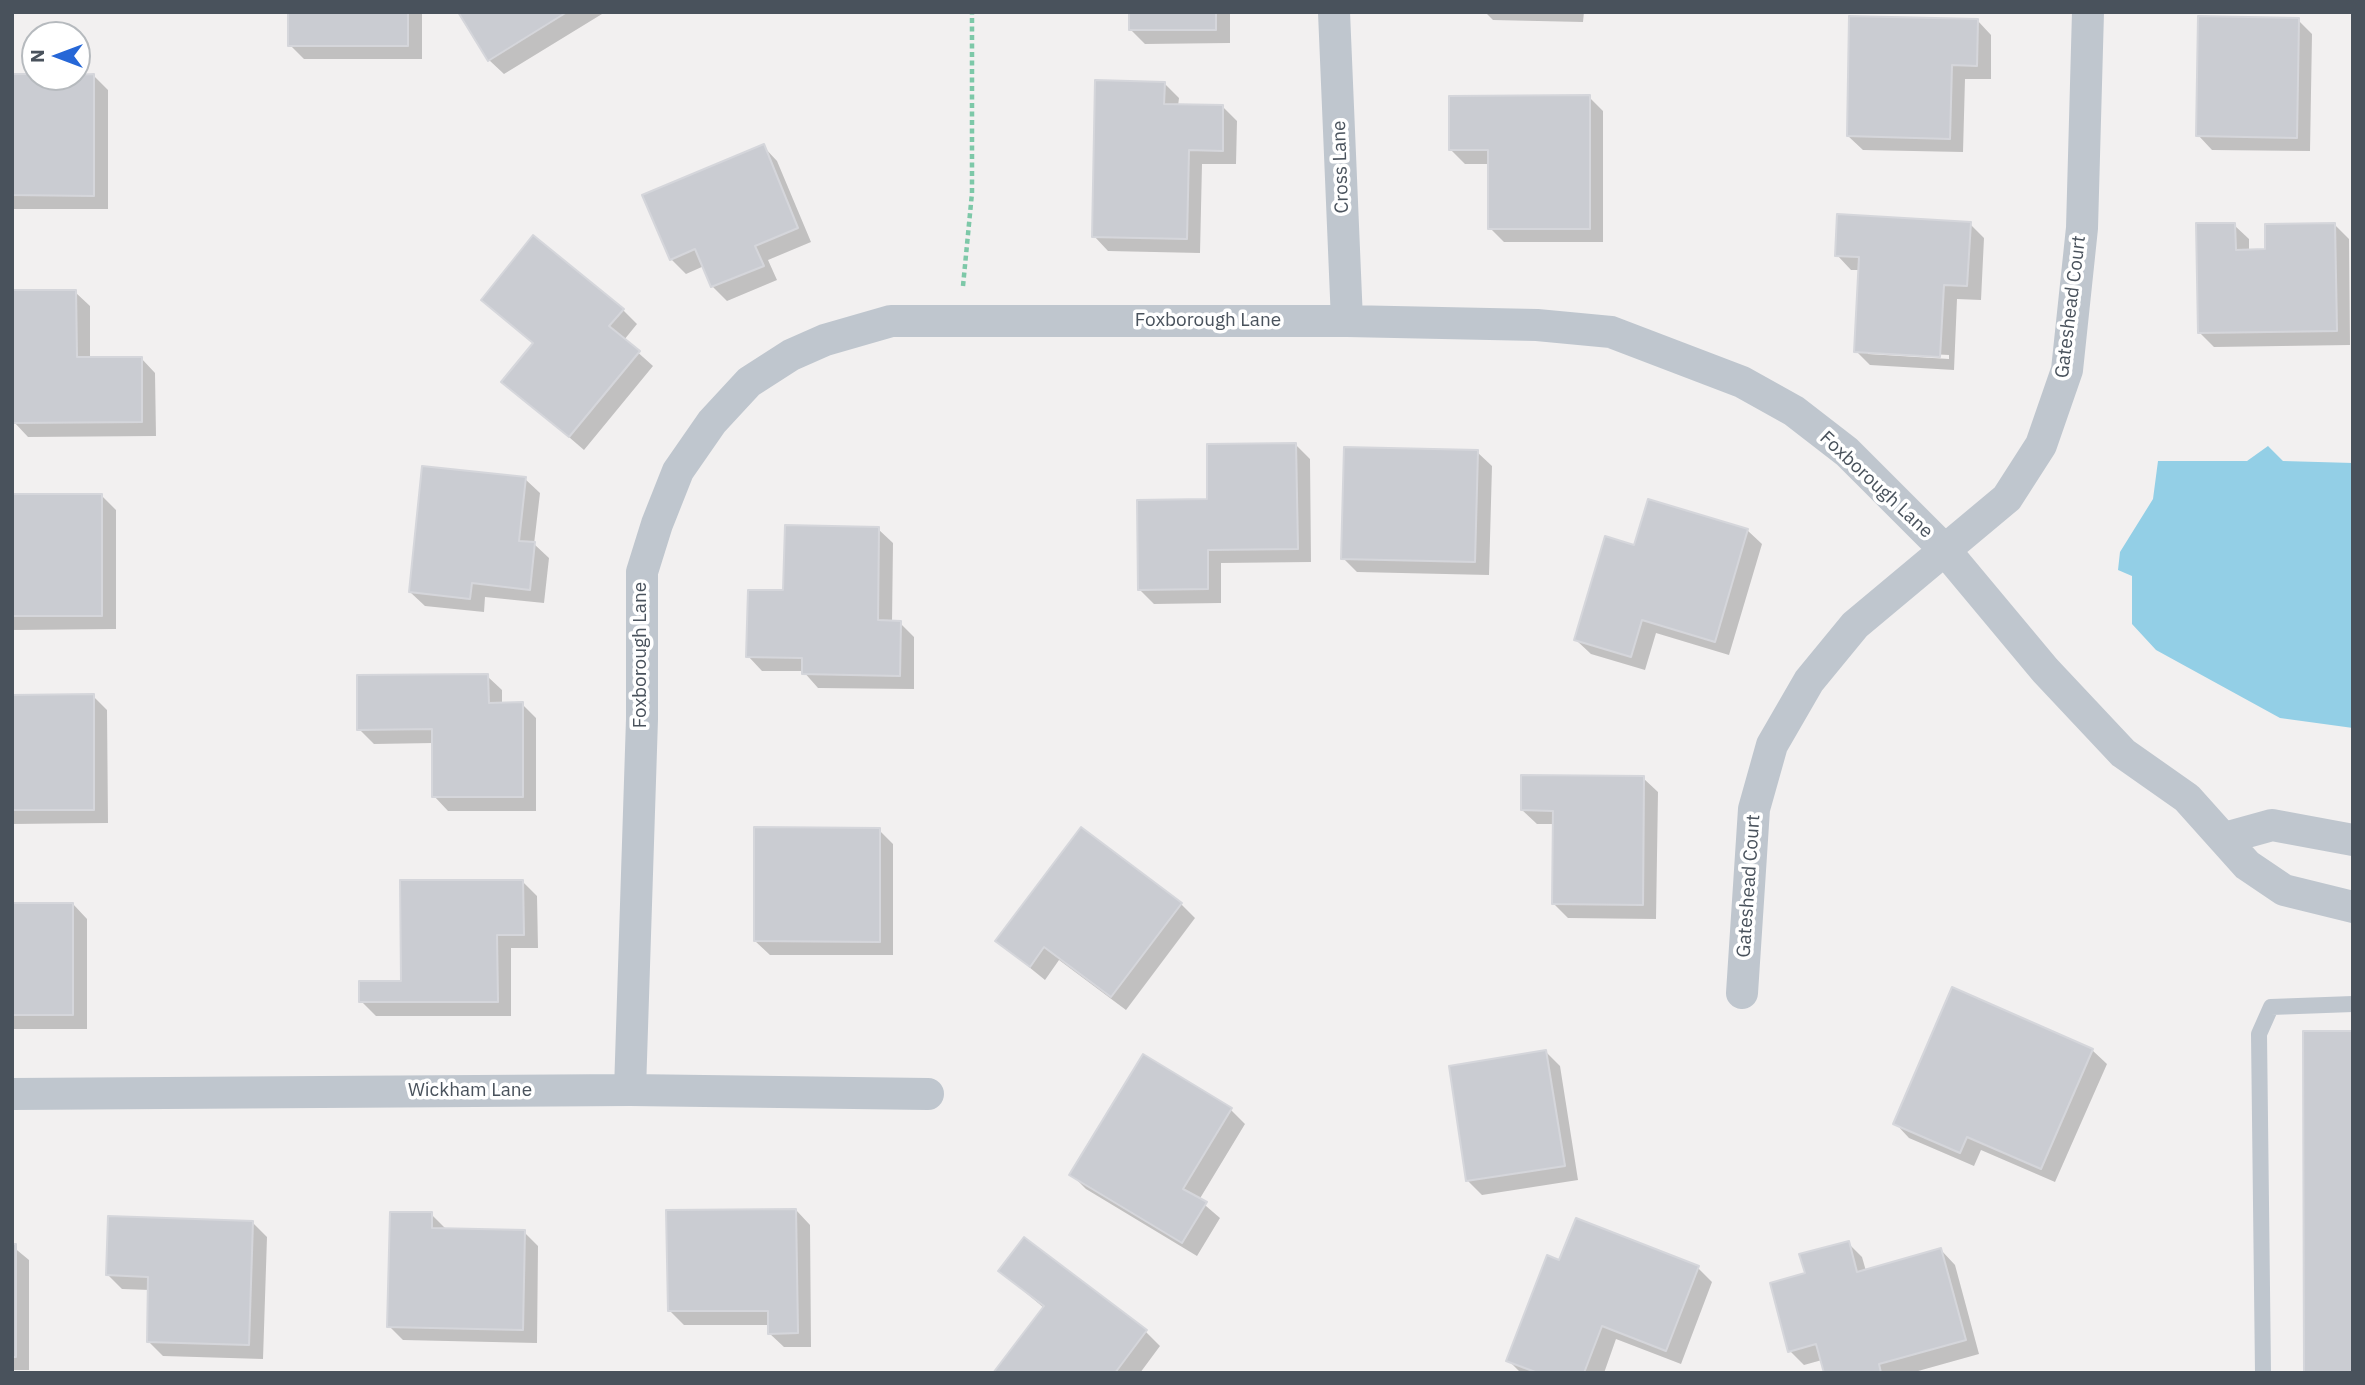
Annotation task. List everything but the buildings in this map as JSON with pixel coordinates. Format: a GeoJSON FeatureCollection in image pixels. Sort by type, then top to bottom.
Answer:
{"type":"FeatureCollection","features":[{"type":"Feature","properties":{"kind":"street","name":"Cross Lane"},"geometry":{"type":"LineString","coordinates":[[1334,12],[1347,321]]}},
{"type":"Feature","properties":{"kind":"street","name":"Gateshead Court"},"geometry":{"type":"LineString","coordinates":[[1742,993],[1754,809],[1772,745],[1809,681],[1855,625],[2007,498],[2041,445],[2067,370],[2082,228],[2088,12]]}},
{"type":"Feature","properties":{"kind":"street","name":"Foxborough Lane"},"geometry":{"type":"LineString","coordinates":[[630,1090],[642,719],[642,572],[657,524],[678,471],[712,422],[749,382],[791,355],[825,340],[891,321],[1347,321],[1537,325],[1611,332],[1742,382],[1794,411],[1847,452],[1944,549],[2045,670],[2123,753],[2187,797],[2247,865],[2284,890],[2353,907]]}},
{"type":"Feature","properties":{"kind":"street"},"geometry":{"type":"LineString","coordinates":[[2225,838],[2272,825],[2353,840]]}},
{"type":"Feature","properties":{"kind":"street","name":"Wickham Lane"},"geometry":{"type":"LineString","coordinates":[[12,1094],[630,1090],[928,1094]]}},
{"type":"Feature","properties":{"kind":"lane"},"geometry":{"type":"LineString","coordinates":[[2263,1373],[2259,1034],[2271,1007],[2353,1004]]}},
{"type":"Feature","properties":{"kind":"path"},"geometry":{"type":"LineString","coordinates":[[960,321],[972,193],[972,12]]}},
{"type":"Feature","properties":{"kind":"water"},"geometry":{"type":"Polygon","coordinates":[[[2268,446],[2283,461],[2353,463],[2353,728],[2280,718],[2156,650],[2132,624],[2132,576],[2118,570],[2120,552],[2153,499],[2158,461],[2247,461],[2268,446]]]}}]}
